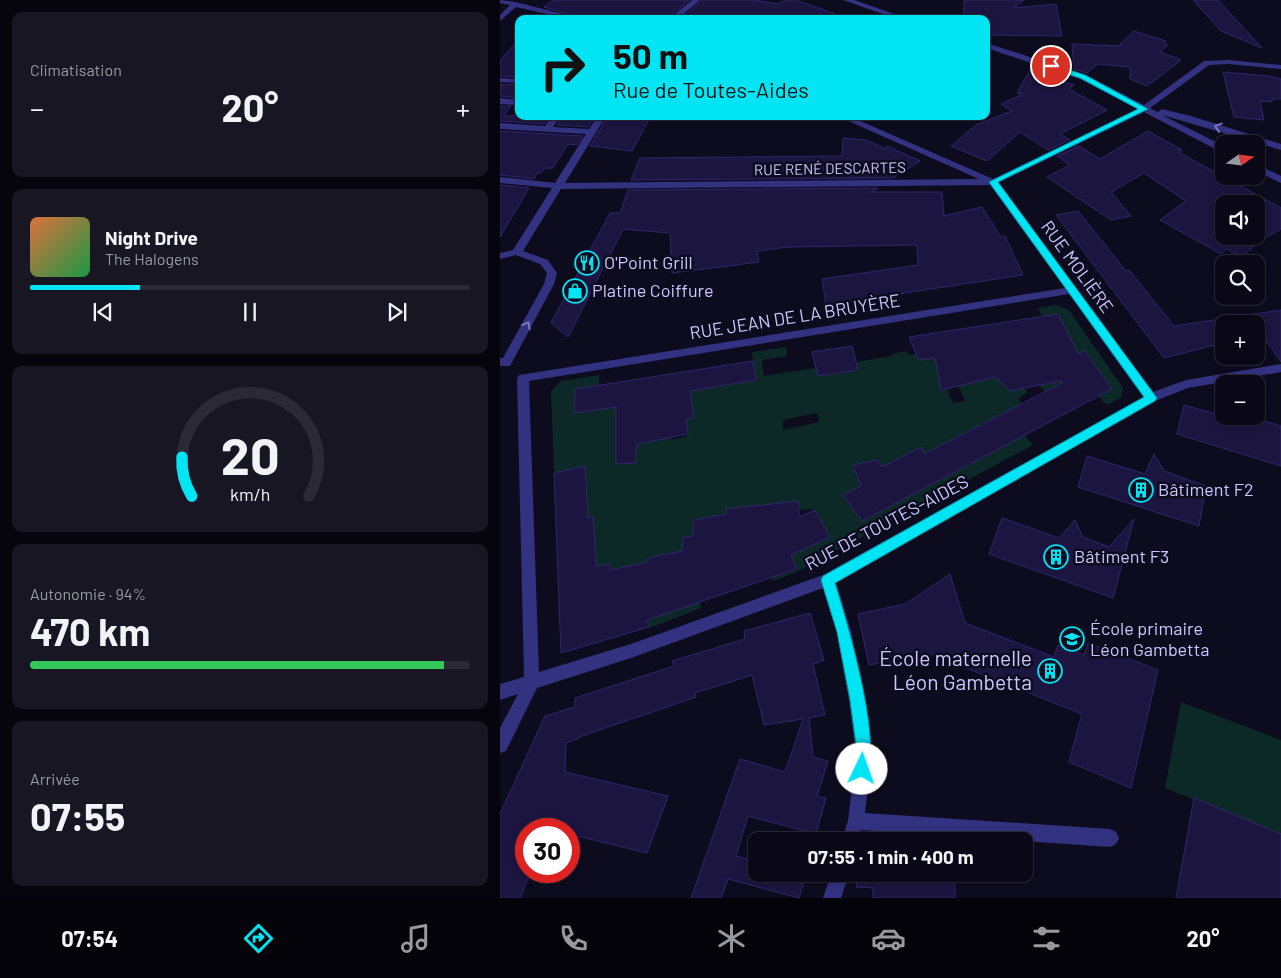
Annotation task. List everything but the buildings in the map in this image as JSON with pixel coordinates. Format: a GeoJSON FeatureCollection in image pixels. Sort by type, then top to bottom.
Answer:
{"type":"FeatureCollection","features":[{"type":"Feature","properties":{"kind":"street"},"geometry":{"type":"LineString","coordinates":[[678,15],[696,0]]}},
{"type":"Feature","properties":{"kind":"street"},"geometry":{"type":"LineString","coordinates":[[847,0],[893,15]]}},
{"type":"Feature","properties":{"kind":"street"},"geometry":{"type":"LineString","coordinates":[[500,1],[563,15]]}},
{"type":"Feature","properties":{"kind":"street"},"geometry":{"type":"LineString","coordinates":[[500,20],[515,4]]}},
{"type":"Feature","properties":{"kind":"street"},"geometry":{"type":"LineString","coordinates":[[990,46],[1083,77],[1215,145]]}},
{"type":"Feature","properties":{"kind":"street","name":"RUE RENÉ DESCARTES"},"geometry":{"type":"LineString","coordinates":[[500,180],[558,186],[993,182],[1144,109],[1207,64],[1228,62],[1281,67]]}},
{"type":"Feature","properties":{"kind":"street"},"geometry":{"type":"LineString","coordinates":[[500,80],[515,81]]}},
{"type":"Feature","properties":{"kind":"street"},"geometry":{"type":"LineString","coordinates":[[500,101],[515,103]]}},
{"type":"Feature","properties":{"kind":"street"},"geometry":{"type":"LineString","coordinates":[[1144,109],[1188,118],[1281,148]]}},
{"type":"Feature","properties":{"kind":"street"},"geometry":{"type":"LineString","coordinates":[[547,129],[553,120]]}},
{"type":"Feature","properties":{"kind":"street"},"geometry":{"type":"LineString","coordinates":[[517,252],[600,120]]}},
{"type":"Feature","properties":{"kind":"street"},"geometry":{"type":"LineString","coordinates":[[850,120],[993,182]]}},
{"type":"Feature","properties":{"kind":"street"},"geometry":{"type":"LineString","coordinates":[[500,126],[592,132]]}},
{"type":"Feature","properties":{"kind":"street"},"geometry":{"type":"LineString","coordinates":[[1265,172],[1281,180]]}},
{"type":"Feature","properties":{"kind":"street","name":"RUE MOLIÈRE"},"geometry":{"type":"LineString","coordinates":[[993,182],[1151,398]]}},
{"type":"Feature","properties":{"kind":"street"},"geometry":{"type":"LineString","coordinates":[[500,256],[517,252],[544,262],[552,273],[549,284],[503,363],[524,378],[532,682],[500,745]]}},
{"type":"Feature","properties":{"kind":"street","name":"RUE JEAN DE LA BRUYÈRE"},"geometry":{"type":"LineString","coordinates":[[524,378],[1073,290]]}},
{"type":"Feature","properties":{"kind":"street","name":"RUE DE TOUTES-AIDES"},"geometry":{"type":"LineString","coordinates":[[500,692],[631,651],[828,580],[1151,398],[1186,384],[1281,368]]}},
{"type":"Feature","properties":{"kind":"street"},"geometry":{"type":"LineString","coordinates":[[828,580],[844,632],[857,700],[864,752],[856,821],[852,832]]}},
{"type":"Feature","properties":{"kind":"street"},"geometry":{"type":"LineString","coordinates":[[856,821],[1110,838]]}},
{"type":"Feature","properties":{"kind":"street"},"geometry":{"type":"LineString","coordinates":[[832,898],[837,882]]}},
{"type":"Feature","properties":{"kind":"green space"},"geometry":{"type":"Polygon","coordinates":[[[1056,305],[1069,310],[1123,388],[1121,398],[1107,405],[1098,396],[1105,380],[1085,351],[1059,357],[1068,385],[1048,395],[1028,374],[1017,380],[1028,392],[1018,399],[1022,404],[887,473],[877,461],[872,480],[844,495],[862,521],[1024,435],[1033,445],[797,572],[773,581],[771,575],[781,572],[782,575],[796,570],[791,555],[830,537],[814,509],[800,510],[799,501],[789,502],[728,557],[693,537],[684,537],[674,610],[700,602],[701,608],[655,626],[649,627],[643,597],[621,585],[623,567],[558,583],[557,580],[594,571],[593,517],[556,525],[555,500],[586,493],[585,467],[554,473],[551,391],[561,381],[599,375],[599,385],[575,389],[574,413],[598,410],[599,407],[668,401],[671,440],[688,436],[686,419],[694,418],[693,410],[684,391],[755,380],[752,352],[786,347],[787,356],[762,360],[764,376],[816,368],[818,376],[858,371],[856,362],[892,356],[891,354],[907,351],[909,355],[1066,330],[1058,314],[1042,317],[1038,308],[1056,305]],[[956,381],[945,384],[953,403],[965,401],[956,381]],[[817,413],[783,420],[783,430],[819,422],[817,413]]]}},
{"type":"Feature","properties":{"kind":"green space"},"geometry":{"type":"Polygon","coordinates":[[[1181,702],[1281,740],[1281,835],[1165,788],[1181,702]]]}},
{"type":"Feature","properties":{"kind":"place","name":"O'Point Grill"},"geometry":{"type":"Point","coordinates":[587,263]}},
{"type":"Feature","properties":{"kind":"place","name":"Platine Coiffure"},"geometry":{"type":"Point","coordinates":[575,291]}},
{"type":"Feature","properties":{"kind":"place","name":"Bâtiment F2"},"geometry":{"type":"Point","coordinates":[1141,490]}},
{"type":"Feature","properties":{"kind":"place","name":"Bâtiment F3"},"geometry":{"type":"Point","coordinates":[1056,557]}},
{"type":"Feature","properties":{"kind":"place","name":"École primaire Léon Gambetta"},"geometry":{"type":"Point","coordinates":[1072,639]}},
{"type":"Feature","properties":{"kind":"place","name":"École maternelle Léon Gambetta"},"geometry":{"type":"Point","coordinates":[1050,671]}},
{"type":"Feature","properties":{"kind":"route"},"geometry":{"type":"LineString","coordinates":[[862,769],[864,752],[857,700],[844,632],[828,580],[1151,398],[993,182],[1144,109],[1083,77],[1051,66]]}}]}
